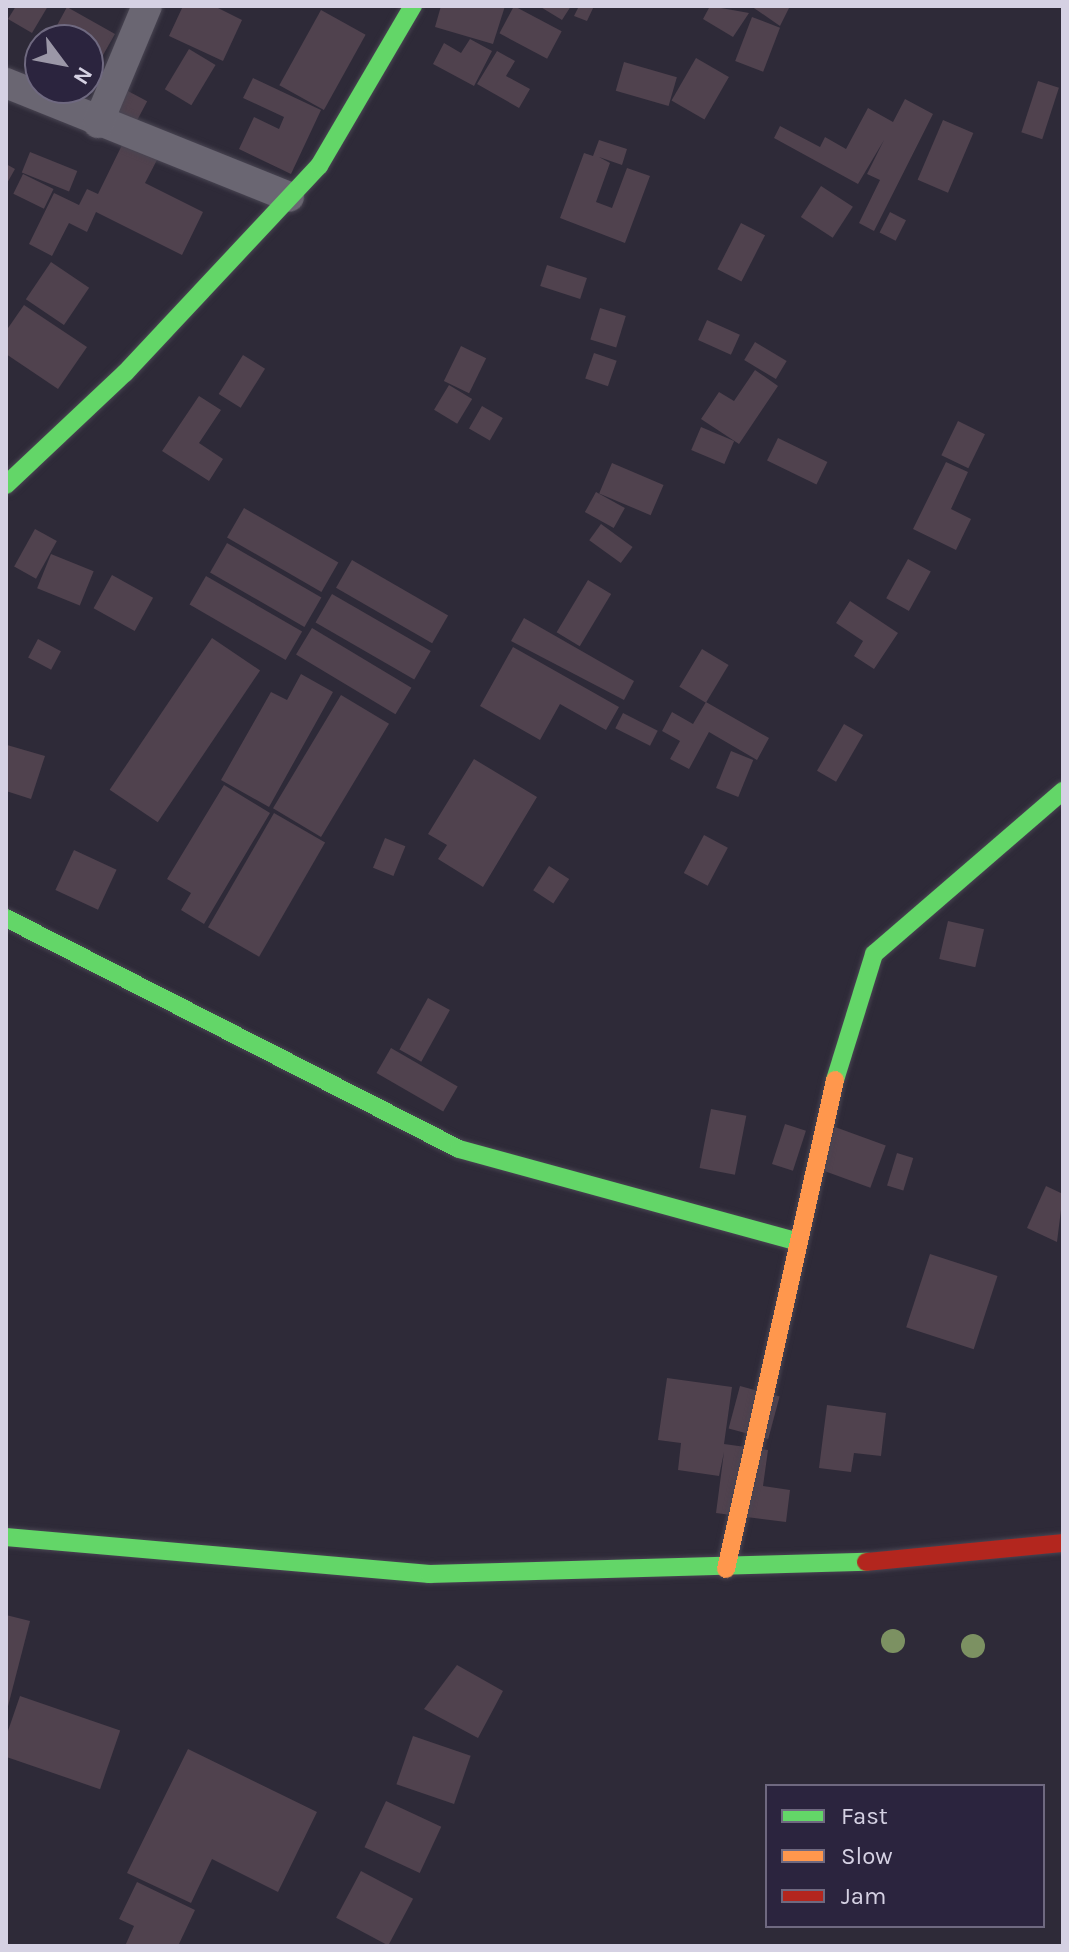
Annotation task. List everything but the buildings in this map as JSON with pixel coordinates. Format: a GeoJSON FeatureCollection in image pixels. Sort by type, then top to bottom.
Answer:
{"type":"FeatureCollection","features":[{"type":"Feature","properties":{"kind":"street"},"geometry":{"type":"LineString","coordinates":[[98,123],[147,6]]}},
{"type":"Feature","properties":{"kind":"street"},"geometry":{"type":"LineString","coordinates":[[6,485],[125,373],[319,166],[413,6]]}},
{"type":"Feature","properties":{"kind":"street"},"geometry":{"type":"LineString","coordinates":[[6,83],[98,123],[289,197]]}},
{"type":"Feature","properties":{"kind":"street"},"geometry":{"type":"LineString","coordinates":[[726,1569],[851,1011],[874,954],[1063,791]]}},
{"type":"Feature","properties":{"kind":"street"},"geometry":{"type":"LineString","coordinates":[[6,918],[459,1149],[799,1242]]}},
{"type":"Feature","properties":{"kind":"street"},"geometry":{"type":"LineString","coordinates":[[6,1537],[217,1561],[429,1574],[726,1569],[950,1557],[1063,1543]]}},
{"type":"Feature","properties":{"kind":"traffic: fast"},"geometry":{"type":"LineString","coordinates":[[6,485],[125,373],[319,166],[413,6]]}},
{"type":"Feature","properties":{"kind":"traffic: fast"},"geometry":{"type":"LineString","coordinates":[[835,1080],[874,954],[1063,791]]}},
{"type":"Feature","properties":{"kind":"traffic: fast"},"geometry":{"type":"LineString","coordinates":[[6,918],[459,1149],[799,1242]]}},
{"type":"Feature","properties":{"kind":"traffic: fast"},"geometry":{"type":"LineString","coordinates":[[6,1537],[429,1574],[866,1562]]}},
{"type":"Feature","properties":{"kind":"traffic: slow"},"geometry":{"type":"LineString","coordinates":[[726,1569],[835,1080]]}},
{"type":"Feature","properties":{"kind":"traffic: jam"},"geometry":{"type":"LineString","coordinates":[[866,1562],[1063,1543]]}}]}
